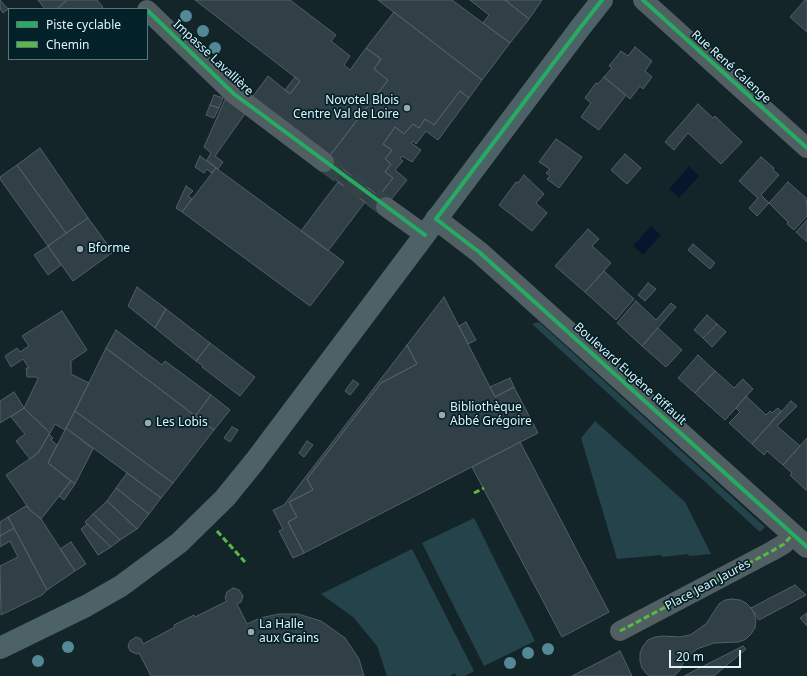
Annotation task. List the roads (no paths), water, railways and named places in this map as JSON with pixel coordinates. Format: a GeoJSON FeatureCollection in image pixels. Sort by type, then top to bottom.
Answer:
{"type":"FeatureCollection","features":[{"type":"Feature","properties":{"kind":"main road"},"geometry":{"type":"LineString","coordinates":[[0,648],[86,606],[121,586],[164,555],[190,533],[225,498],[244,475],[602,0]]}},
{"type":"Feature","properties":{"kind":"street","name":"Impasse Lavallière"},"geometry":{"type":"LineString","coordinates":[[137,0],[146,8]]}},
{"type":"Feature","properties":{"kind":"street","name":"Rue René Calenge"},"geometry":{"type":"LineString","coordinates":[[643,0],[807,148]]}},
{"type":"Feature","properties":{"kind":"street","name":"Impasse Lavallière"},"geometry":{"type":"LineString","coordinates":[[148,10],[234,94],[324,162]]}},
{"type":"Feature","properties":{"kind":"street"},"geometry":{"type":"LineString","coordinates":[[386,207],[430,227]]}},
{"type":"Feature","properties":{"kind":"street","name":"Boulevard Eugène Riffault"},"geometry":{"type":"LineString","coordinates":[[430,227],[479,252],[800,541]]}},
{"type":"Feature","properties":{"kind":"street","name":"Place Jean Jaurès"},"geometry":{"type":"LineString","coordinates":[[620,631],[784,544],[800,541]]}},
{"type":"Feature","properties":{"kind":"tunnel"},"geometry":{"type":"LineString","coordinates":[[324,162],[386,207]]}},
{"type":"Feature","properties":{"kind":"place","name":"Novotel Blois Centre Val de Loire"},"geometry":{"type":"Point","coordinates":[407,108]}},
{"type":"Feature","properties":{"kind":"place","name":"Bforme"},"geometry":{"type":"Point","coordinates":[80,249]}},
{"type":"Feature","properties":{"kind":"place","name":"Bibliothèque Abbé Grégoire"},"geometry":{"type":"Point","coordinates":[442,415]}},
{"type":"Feature","properties":{"kind":"place","name":"Les Lobis"},"geometry":{"type":"Point","coordinates":[148,423]}},
{"type":"Feature","properties":{"kind":"place","name":"La Halle aux Grains"},"geometry":{"type":"Point","coordinates":[251,632]}}]}
